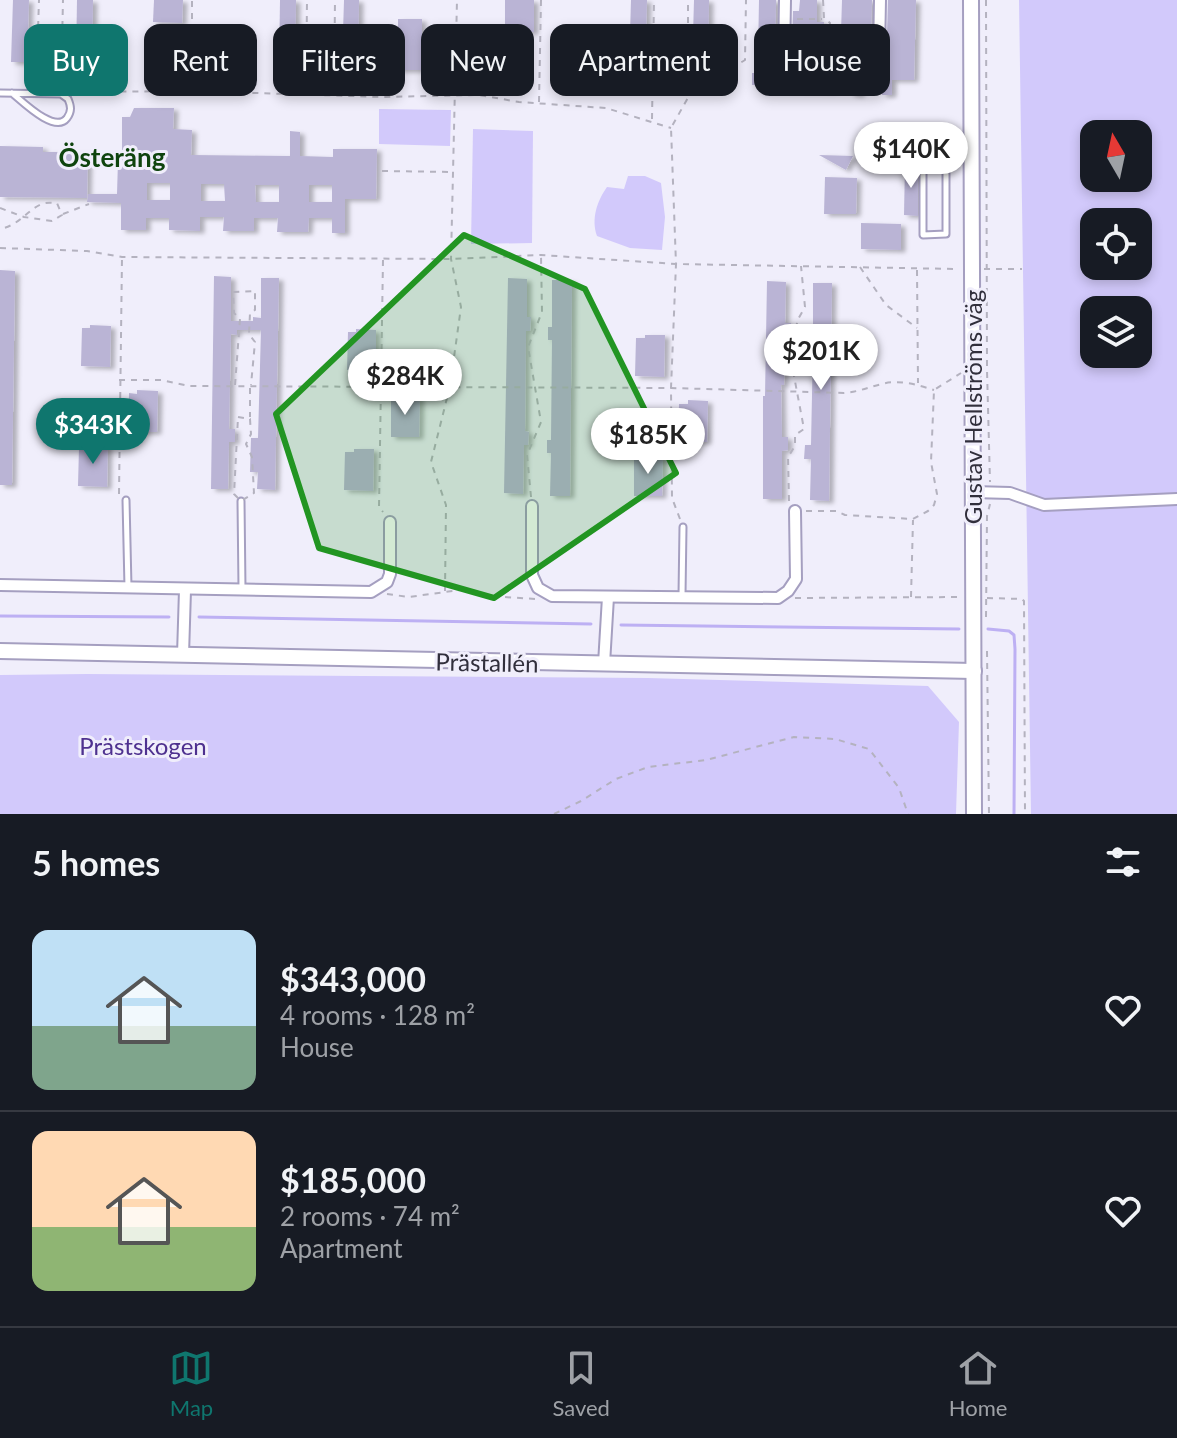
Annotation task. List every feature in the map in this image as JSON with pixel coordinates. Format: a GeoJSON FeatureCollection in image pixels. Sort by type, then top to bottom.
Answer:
{"type":"FeatureCollection","features":[{"type":"Feature","properties":{"kind":"street"},"geometry":{"type":"LineString","coordinates":[[785,0],[785,24]]}},
{"type":"Feature","properties":{"kind":"street"},"geometry":{"type":"LineString","coordinates":[[880,0],[880,24]]}},
{"type":"Feature","properties":{"kind":"street","name":"Gustav Hellströms väg"},"geometry":{"type":"LineString","coordinates":[[971,0],[971,138],[979,270],[973,492],[980,598],[974,671],[974,814]]}},
{"type":"Feature","properties":{"kind":"street"},"geometry":{"type":"LineString","coordinates":[[973,492],[1010,493],[1044,505],[1177,499]]}},
{"type":"Feature","properties":{"kind":"street"},"geometry":{"type":"LineString","coordinates":[[532,506],[532,575],[538,588],[552,596],[778,598],[788,591],[796,579],[795,511]]}},
{"type":"Feature","properties":{"kind":"street"},"geometry":{"type":"LineString","coordinates":[[0,585],[371,592],[387,582],[390,574],[390,522]]}},
{"type":"Feature","properties":{"kind":"street"},"geometry":{"type":"LineString","coordinates":[[183,655],[185,590]]}},
{"type":"Feature","properties":{"kind":"street"},"geometry":{"type":"LineString","coordinates":[[604,664],[608,597]]}},
{"type":"Feature","properties":{"kind":"street","name":"Prästallén"},"geometry":{"type":"LineString","coordinates":[[0,651],[974,671]]}},
{"type":"Feature","properties":{"kind":"lane"},"geometry":{"type":"LineString","coordinates":[[0,93],[24,94]]}},
{"type":"Feature","properties":{"kind":"lane"},"geometry":{"type":"LineString","coordinates":[[12,93],[55,123],[66,120],[69,115],[71,105],[64,96]]}},
{"type":"Feature","properties":{"kind":"lane"},"geometry":{"type":"LineString","coordinates":[[946,138],[946,234],[923,235],[923,138],[946,138],[971,138]]}},
{"type":"Feature","properties":{"kind":"lane"},"geometry":{"type":"LineString","coordinates":[[126,500],[128,589]]}},
{"type":"Feature","properties":{"kind":"lane"},"geometry":{"type":"LineString","coordinates":[[241,501],[242,589]]}},
{"type":"Feature","properties":{"kind":"lane"},"geometry":{"type":"LineString","coordinates":[[682,595],[683,527]]}},
{"type":"Feature","properties":{"kind":"path"},"geometry":{"type":"LineString","coordinates":[[38,24],[39,0]]}},
{"type":"Feature","properties":{"kind":"path"},"geometry":{"type":"LineString","coordinates":[[62,24],[63,0]]}},
{"type":"Feature","properties":{"kind":"path"},"geometry":{"type":"LineString","coordinates":[[192,0],[192,24]]}},
{"type":"Feature","properties":{"kind":"path"},"geometry":{"type":"LineString","coordinates":[[307,0],[307,24]]}},
{"type":"Feature","properties":{"kind":"path"},"geometry":{"type":"LineString","coordinates":[[335,0],[335,24]]}},
{"type":"Feature","properties":{"kind":"path"},"geometry":{"type":"LineString","coordinates":[[445,591],[446,505],[431,462],[450,386],[461,307],[451,259],[457,0]]}},
{"type":"Feature","properties":{"kind":"path"},"geometry":{"type":"LineString","coordinates":[[539,102],[541,0]]}},
{"type":"Feature","properties":{"kind":"path"},"geometry":{"type":"LineString","coordinates":[[652,121],[654,0]]}},
{"type":"Feature","properties":{"kind":"path"},"geometry":{"type":"LineString","coordinates":[[687,99],[688,0]]}},
{"type":"Feature","properties":{"kind":"path"},"geometry":{"type":"LineString","coordinates":[[683,527],[672,498],[671,388],[676,264],[671,128],[690,94],[745,60],[746,0]]}},
{"type":"Feature","properties":{"kind":"path"},"geometry":{"type":"LineString","coordinates":[[823,0],[824,18]]}},
{"type":"Feature","properties":{"kind":"path"},"geometry":{"type":"LineString","coordinates":[[985,625],[980,598],[991,492],[979,270],[986,0]]}},
{"type":"Feature","properties":{"kind":"path"},"geometry":{"type":"LineString","coordinates":[[785,19],[824,18],[830,24]]}},
{"type":"Feature","properties":{"kind":"path"},"geometry":{"type":"LineString","coordinates":[[68,99],[76,92],[144,91]]}},
{"type":"Feature","properties":{"kind":"path"},"geometry":{"type":"LineString","coordinates":[[394,96],[479,95],[606,108],[671,128]]}},
{"type":"Feature","properties":{"kind":"path"},"geometry":{"type":"LineString","coordinates":[[382,171],[453,172]]}},
{"type":"Feature","properties":{"kind":"path"},"geometry":{"type":"LineString","coordinates":[[0,229],[10,227],[42,204],[57,203],[62,215]]}},
{"type":"Feature","properties":{"kind":"path"},"geometry":{"type":"LineString","coordinates":[[0,208],[24,217],[52,221],[89,204]]}},
{"type":"Feature","properties":{"kind":"path"},"geometry":{"type":"LineString","coordinates":[[0,248],[87,251],[122,257],[451,259],[541,255],[676,264],[1022,269]]}},
{"type":"Feature","properties":{"kind":"path"},"geometry":{"type":"LineString","coordinates":[[532,506],[527,455],[541,422],[528,347],[542,312],[541,255]]}},
{"type":"Feature","properties":{"kind":"path"},"geometry":{"type":"LineString","coordinates":[[122,257],[117,493],[126,500]]}},
{"type":"Feature","properties":{"kind":"path"},"geometry":{"type":"LineString","coordinates":[[383,259],[379,507],[390,522]]}},
{"type":"Feature","properties":{"kind":"path"},"geometry":{"type":"LineString","coordinates":[[801,266],[805,307],[797,321],[796,391],[804,429],[795,435],[795,446],[788,457],[788,498],[795,511],[836,511],[845,515],[913,519],[928,511],[934,505],[937,494],[931,462],[934,390]]}},
{"type":"Feature","properties":{"kind":"path"},"geometry":{"type":"LineString","coordinates":[[860,267],[886,305],[918,329]]}},
{"type":"Feature","properties":{"kind":"path"},"geometry":{"type":"LineString","coordinates":[[917,267],[918,385]]}},
{"type":"Feature","properties":{"kind":"path"},"geometry":{"type":"LineString","coordinates":[[235,386],[236,349],[241,333],[240,319],[234,313],[233,292],[255,291],[255,310],[250,313],[249,334],[255,342],[254,374],[250,386],[251,434],[246,444],[252,457],[254,493],[241,501],[234,494],[238,417],[250,419]]}},
{"type":"Feature","properties":{"kind":"path"},"geometry":{"type":"LineString","coordinates":[[934,390],[962,371]]}},
{"type":"Feature","properties":{"kind":"path"},"geometry":{"type":"LineString","coordinates":[[119,380],[161,380],[189,386],[534,386],[852,393],[885,383],[918,385],[934,390]]}},
{"type":"Feature","properties":{"kind":"path"},"geometry":{"type":"LineString","coordinates":[[911,597],[913,519]]}},
{"type":"Feature","properties":{"kind":"path"},"geometry":{"type":"LineString","coordinates":[[371,592],[409,597],[467,589],[488,596],[538,599],[552,596]]}},
{"type":"Feature","properties":{"kind":"path"},"geometry":{"type":"LineString","coordinates":[[778,598],[1022,599],[1025,814]]}},
{"type":"Feature","properties":{"kind":"path"},"geometry":{"type":"LineString","coordinates":[[986,644],[989,814]]}},
{"type":"Feature","properties":{"kind":"path"},"geometry":{"type":"LineString","coordinates":[[554,814],[616,779],[648,767],[706,760],[794,737],[835,739],[869,749],[899,788],[908,814]]}},
{"type":"Feature","properties":{"kind":"highlighted area"},"geometry":{"type":"Polygon","coordinates":[[[464,235],[585,289],[676,473],[494,598],[319,548],[276,414],[464,235]]]}},
{"type":"Feature","properties":{"kind":"green space"},"geometry":{"type":"Polygon","coordinates":[[[1019,0],[1177,0],[1177,814],[1031,814],[1019,0]]]}},
{"type":"Feature","properties":{"kind":"green space"},"geometry":{"type":"Polygon","coordinates":[[[379,109],[451,110],[450,146],[379,144],[379,109]]]}},
{"type":"Feature","properties":{"kind":"green space"},"geometry":{"type":"Polygon","coordinates":[[[473,129],[533,131],[532,243],[471,244],[473,129]]]}},
{"type":"Feature","properties":{"kind":"green space"},"geometry":{"type":"Polygon","coordinates":[[[628,176],[645,176],[661,183],[665,217],[662,250],[630,248],[597,236],[595,217],[600,198],[607,187],[624,189],[628,176]]]}},
{"type":"Feature","properties":{"kind":"green space","name":"Prästskogen"},"geometry":{"type":"Polygon","coordinates":[[[0,675],[648,678],[928,686],[959,722],[956,814],[0,814],[0,675]]]}},
{"type":"Feature","properties":{"kind":"building"},"geometry":{"type":"Polygon","coordinates":[[[13,0],[29,0],[28,24],[24,24],[24,62],[11,62],[13,0]]]}},
{"type":"Feature","properties":{"kind":"building"},"geometry":{"type":"Polygon","coordinates":[[[77,0],[93,0],[93,24],[77,24],[77,0]]]}},
{"type":"Feature","properties":{"kind":"building"},"geometry":{"type":"Polygon","coordinates":[[[154,0],[183,0],[182,23],[153,22],[154,0]]]}},
{"type":"Feature","properties":{"kind":"building"},"geometry":{"type":"Polygon","coordinates":[[[280,0],[296,0],[296,24],[280,24],[280,0]]]}},
{"type":"Feature","properties":{"kind":"building"},"geometry":{"type":"Polygon","coordinates":[[[344,0],[359,0],[359,24],[343,24],[344,0]]]}},
{"type":"Feature","properties":{"kind":"building"},"geometry":{"type":"Polygon","coordinates":[[[505,0],[534,0],[534,24],[505,24],[505,0]]]}},
{"type":"Feature","properties":{"kind":"building"},"geometry":{"type":"Polygon","coordinates":[[[631,0],[647,0],[646,24],[630,24],[631,0]]]}},
{"type":"Feature","properties":{"kind":"building"},"geometry":{"type":"Polygon","coordinates":[[[694,0],[709,0],[709,24],[693,24],[694,0]]]}},
{"type":"Feature","properties":{"kind":"building"},"geometry":{"type":"Polygon","coordinates":[[[759,0],[776,0],[776,24],[759,24],[759,0]]]}},
{"type":"Feature","properties":{"kind":"building"},"geometry":{"type":"Polygon","coordinates":[[[800,0],[817,0],[817,22],[824,24],[793,24],[793,11],[799,11],[800,0]]]}},
{"type":"Feature","properties":{"kind":"building"},"geometry":{"type":"Polygon","coordinates":[[[842,0],[872,0],[871,24],[841,24],[842,0]]]}},
{"type":"Feature","properties":{"kind":"building"},"geometry":{"type":"Polygon","coordinates":[[[888,0],[916,0],[914,80],[892,80],[892,95],[888,0]]]}},
{"type":"Feature","properties":{"kind":"building"},"geometry":{"type":"Polygon","coordinates":[[[398,19],[422,19],[421,70],[405,70],[405,24],[398,24],[398,19]]]}},
{"type":"Feature","properties":{"kind":"building"},"geometry":{"type":"Polygon","coordinates":[[[134,108],[174,108],[173,129],[192,130],[191,155],[290,156],[290,131],[300,132],[300,156],[333,157],[333,149],[377,149],[376,199],[345,199],[345,233],[332,233],[332,218],[309,218],[308,232],[277,232],[278,218],[254,218],[254,231],[223,231],[224,217],[200,217],[200,231],[169,230],[169,218],[146,218],[146,230],[121,230],[121,203],[87,202],[88,194],[117,194],[118,161],[122,161],[122,117],[130,117],[134,108]],[[147,183],[147,200],[170,200],[170,183],[147,183]],[[201,184],[201,201],[225,201],[224,184],[201,184]],[[255,185],[256,202],[279,202],[279,185],[255,185]],[[309,185],[309,202],[332,202],[332,185],[309,185]]]}},
{"type":"Feature","properties":{"kind":"building"},"geometry":{"type":"Polygon","coordinates":[[[904,130],[904,156],[862,156],[862,131],[904,130]]]}},
{"type":"Feature","properties":{"kind":"building"},"geometry":{"type":"Polygon","coordinates":[[[0,146],[43,147],[43,152],[88,152],[87,198],[0,197],[0,146]]]}},
{"type":"Feature","properties":{"kind":"building"},"geometry":{"type":"Polygon","coordinates":[[[819,155],[853,156],[846,170],[819,155]]]}},
{"type":"Feature","properties":{"kind":"building"},"geometry":{"type":"Polygon","coordinates":[[[905,164],[918,164],[918,216],[904,215],[905,164]]]}},
{"type":"Feature","properties":{"kind":"building"},"geometry":{"type":"Polygon","coordinates":[[[825,177],[857,178],[856,214],[824,214],[825,177]]]}},
{"type":"Feature","properties":{"kind":"building"},"geometry":{"type":"Polygon","coordinates":[[[861,223],[901,224],[901,250],[861,249],[861,223]]]}},
{"type":"Feature","properties":{"kind":"building"},"geometry":{"type":"Polygon","coordinates":[[[0,270],[15,271],[12,485],[0,485],[0,270]]]}},
{"type":"Feature","properties":{"kind":"building"},"geometry":{"type":"Polygon","coordinates":[[[214,276],[231,277],[231,321],[261,318],[261,278],[279,278],[275,490],[257,489],[258,472],[250,472],[251,438],[258,438],[261,330],[237,330],[237,335],[231,334],[229,429],[235,429],[235,442],[229,442],[228,489],[211,489],[214,276]]]}},
{"type":"Feature","properties":{"kind":"building"},"geometry":{"type":"Polygon","coordinates":[[[508,278],[527,279],[527,317],[531,317],[530,331],[526,331],[525,431],[529,432],[528,445],[524,445],[523,494],[504,493],[508,278]]]}},
{"type":"Feature","properties":{"kind":"building"},"geometry":{"type":"Polygon","coordinates":[[[552,280],[572,280],[570,496],[550,496],[551,453],[547,453],[547,440],[551,440],[552,340],[548,340],[548,327],[552,327],[552,280]]]}},
{"type":"Feature","properties":{"kind":"building"},"geometry":{"type":"Polygon","coordinates":[[[767,281],[786,282],[785,323],[791,323],[791,337],[785,337],[784,385],[781,385],[782,437],[788,437],[788,450],[782,451],[782,499],[763,499],[767,281]]]}},
{"type":"Feature","properties":{"kind":"building"},"geometry":{"type":"Polygon","coordinates":[[[813,283],[832,283],[829,501],[810,500],[811,459],[804,459],[805,445],[811,445],[813,345],[806,345],[807,331],[813,331],[813,283]]]}},
{"type":"Feature","properties":{"kind":"building"},"geometry":{"type":"Polygon","coordinates":[[[90,325],[111,326],[110,367],[81,366],[82,328],[90,328],[90,325]]]}},
{"type":"Feature","properties":{"kind":"building"},"geometry":{"type":"Polygon","coordinates":[[[356,329],[376,330],[376,371],[347,370],[348,332],[356,332],[356,329]]]}},
{"type":"Feature","properties":{"kind":"building"},"geometry":{"type":"Polygon","coordinates":[[[645,335],[665,335],[664,377],[635,376],[636,338],[645,338],[645,335]]]}},
{"type":"Feature","properties":{"kind":"building"},"geometry":{"type":"Polygon","coordinates":[[[137,390],[158,391],[157,432],[128,432],[129,393],[137,394],[137,390]]]}},
{"type":"Feature","properties":{"kind":"building"},"geometry":{"type":"Polygon","coordinates":[[[400,396],[420,396],[419,437],[391,437],[391,399],[400,399],[400,396]]]}},
{"type":"Feature","properties":{"kind":"building"},"geometry":{"type":"Polygon","coordinates":[[[688,400],[708,401],[707,442],[678,442],[679,404],[688,404],[688,400]]]}},
{"type":"Feature","properties":{"kind":"building"},"geometry":{"type":"Polygon","coordinates":[[[88,445],[108,445],[107,487],[78,486],[79,448],[88,448],[88,445]]]}},
{"type":"Feature","properties":{"kind":"building"},"geometry":{"type":"Polygon","coordinates":[[[354,449],[374,449],[373,491],[344,490],[345,452],[354,452],[354,449]]]}},
{"type":"Feature","properties":{"kind":"building"},"geometry":{"type":"Polygon","coordinates":[[[643,455],[663,455],[662,496],[634,496],[634,458],[643,458],[643,455]]]}},
{"type":"Feature","properties":{"kind":"waterway"},"geometry":{"type":"LineString","coordinates":[[0,616],[169,617]]}},
{"type":"Feature","properties":{"kind":"waterway"},"geometry":{"type":"LineString","coordinates":[[199,617],[591,624]]}},
{"type":"Feature","properties":{"kind":"waterway"},"geometry":{"type":"LineString","coordinates":[[621,625],[959,629]]}},
{"type":"Feature","properties":{"kind":"waterway"},"geometry":{"type":"LineString","coordinates":[[988,629],[1009,631],[1014,635],[1014,814]]}},
{"type":"Feature","properties":{"kind":"district","name":"Österäng"},"geometry":{"type":"Point","coordinates":[112,157]}}]}
